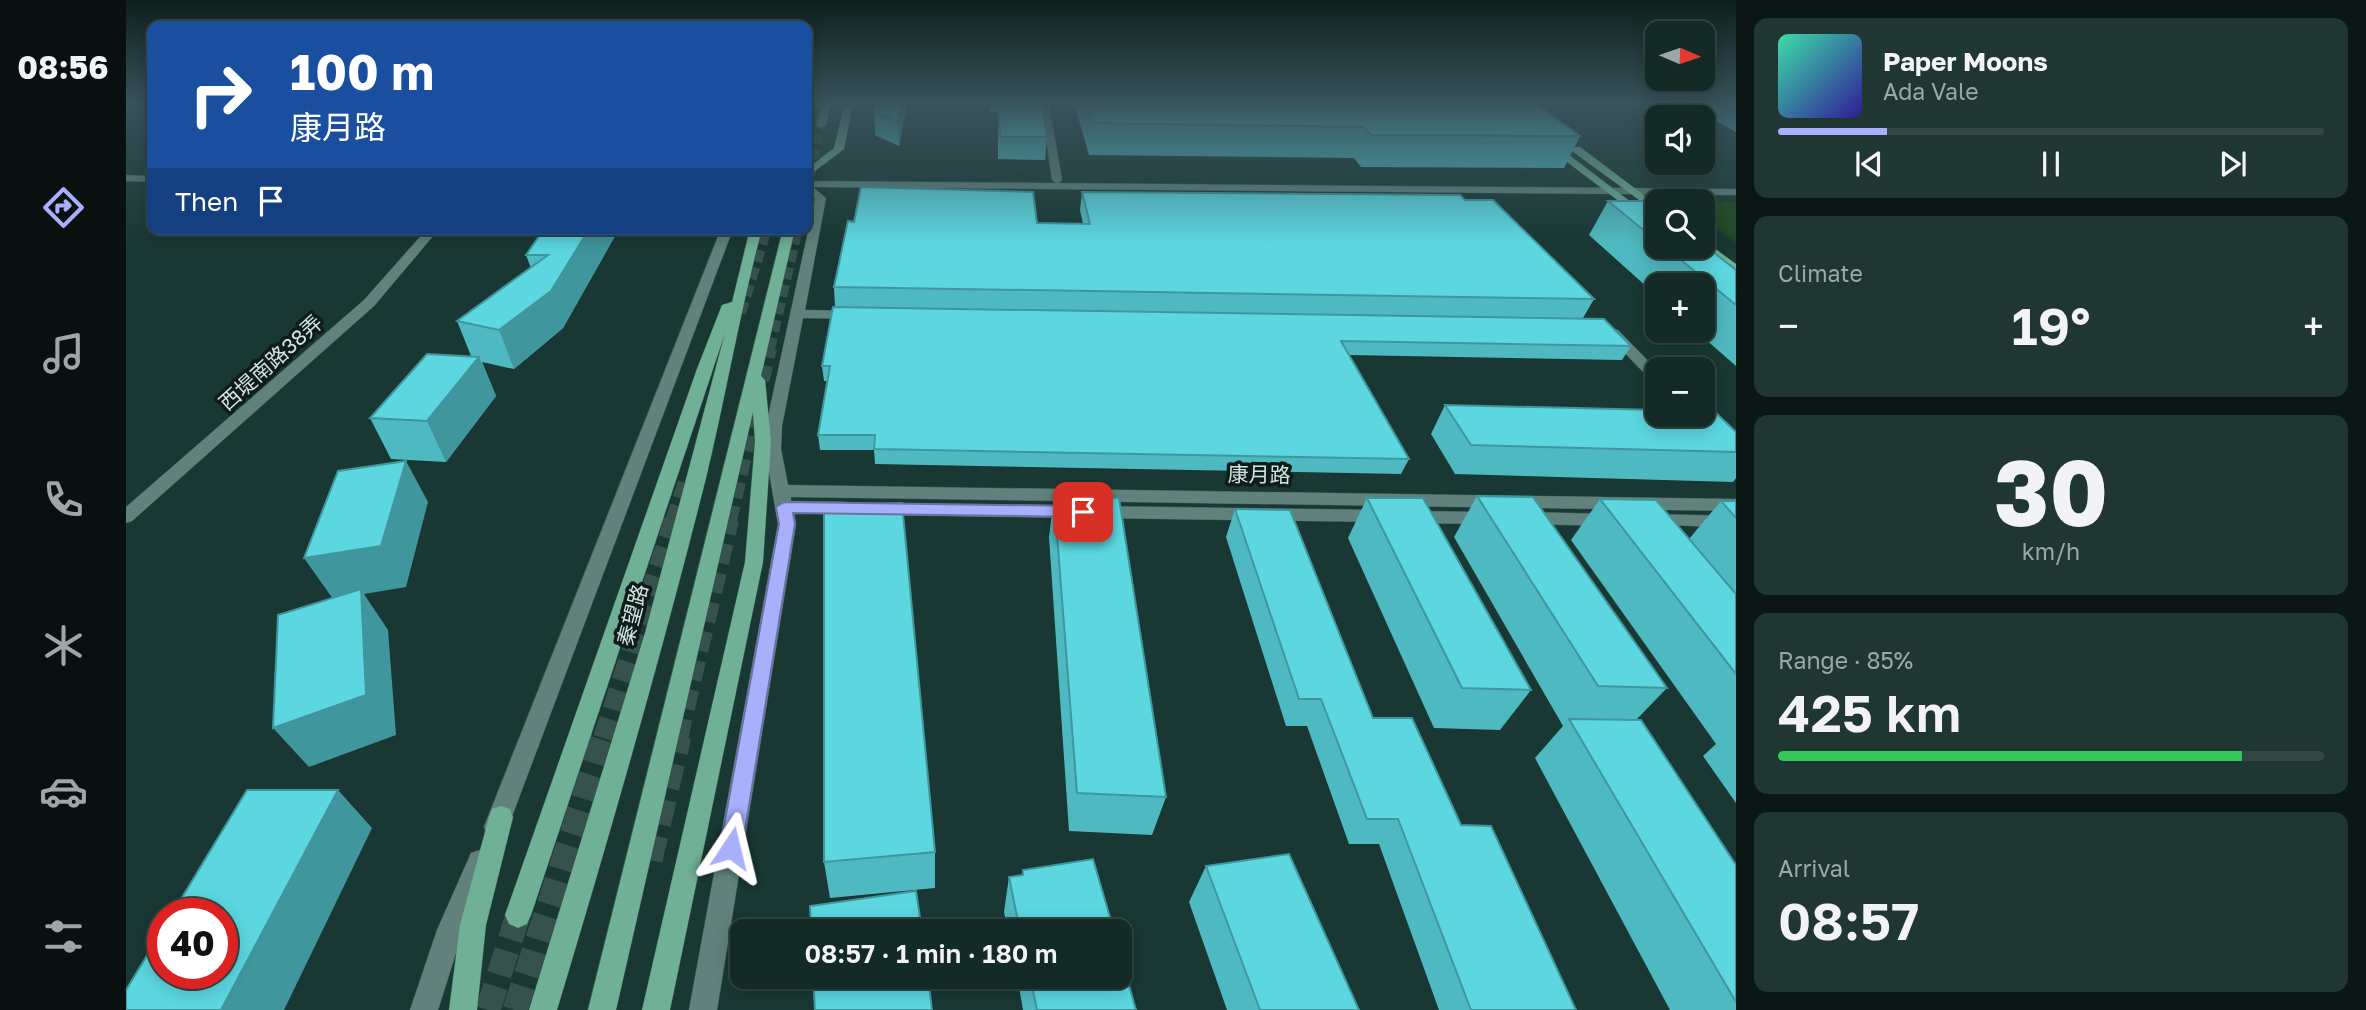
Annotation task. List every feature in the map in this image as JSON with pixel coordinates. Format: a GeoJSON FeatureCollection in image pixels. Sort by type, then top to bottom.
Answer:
{"type":"FeatureCollection","features":[{"type":"Feature","properties":{"kind":"main road"},"geometry":{"type":"LineString","coordinates":[[812,172],[838,150]]}},
{"type":"Feature","properties":{"kind":"main road"},"geometry":{"type":"LineString","coordinates":[[1558,150],[1645,218]]}},
{"type":"Feature","properties":{"kind":"main road"},"geometry":{"type":"LineString","coordinates":[[1577,150],[1645,200]]}},
{"type":"Feature","properties":{"kind":"main road","name":"秦望路"},"geometry":{"type":"LineString","coordinates":[[543,1010],[594,847],[716,404],[745,266],[754,235]]}},
{"type":"Feature","properties":{"kind":"main road"},"geometry":{"type":"LineString","coordinates":[[602,1010],[788,235]]}},
{"type":"Feature","properties":{"kind":"main road"},"geometry":{"type":"LineString","coordinates":[[1715,253],[1736,270]]}},
{"type":"Feature","properties":{"kind":"main road"},"geometry":{"type":"LineString","coordinates":[[518,915],[704,369],[745,266]]}},
{"type":"Feature","properties":{"kind":"main road"},"geometry":{"type":"LineString","coordinates":[[656,1010],[754,562],[763,441],[757,362]]}},
{"type":"Feature","properties":{"kind":"main road"},"geometry":{"type":"LineString","coordinates":[[463,1010],[473,925],[501,817]]}},
{"type":"Feature","properties":{"kind":"street"},"geometry":{"type":"LineString","coordinates":[[1052,150],[1057,180]]}},
{"type":"Feature","properties":{"kind":"street"},"geometry":{"type":"LineString","coordinates":[[126,171],[147,171]]}},
{"type":"Feature","properties":{"kind":"street"},"geometry":{"type":"LineString","coordinates":[[812,176],[1607,188]]}},
{"type":"Feature","properties":{"kind":"street"},"geometry":{"type":"LineString","coordinates":[[126,178],[147,179]]}},
{"type":"Feature","properties":{"kind":"street"},"geometry":{"type":"LineString","coordinates":[[812,186],[1736,186]]}},
{"type":"Feature","properties":{"kind":"street"},"geometry":{"type":"LineString","coordinates":[[1629,188],[1736,192]]}},
{"type":"Feature","properties":{"kind":"street"},"geometry":{"type":"LineString","coordinates":[[703,1010],[787,524],[773,449],[774,426],[821,198],[812,190]]}},
{"type":"Feature","properties":{"kind":"street","name":"西堤南路38弄"},"geometry":{"type":"LineString","coordinates":[[126,517],[369,303],[428,235]]}},
{"type":"Feature","properties":{"kind":"street"},"geometry":{"type":"LineString","coordinates":[[424,1010],[450,930],[501,817],[725,235]]}},
{"type":"Feature","properties":{"kind":"street"},"geometry":{"type":"LineString","coordinates":[[797,314],[867,315]]}},
{"type":"Feature","properties":{"kind":"street"},"geometry":{"type":"LineString","coordinates":[[1606,326],[1645,366]]}},
{"type":"Feature","properties":{"kind":"street","name":"康月路"},"geometry":{"type":"LineString","coordinates":[[783,499],[1736,505]]}},
{"type":"Feature","properties":{"kind":"street","name":"康月路"},"geometry":{"type":"LineString","coordinates":[[783,499],[1736,522]]}},
{"type":"Feature","properties":{"kind":"green space"},"geometry":{"type":"Polygon","coordinates":[[[1715,201],[1736,202],[1736,242],[1715,227],[1715,201]]]}},
{"type":"Feature","properties":{"kind":"building"},"geometry":{"type":"Polygon","coordinates":[[[861,187],[1033,192],[1037,223],[1090,224],[1082,192],[1460,195],[1465,200],[1493,200],[1594,299],[834,287],[848,221],[854,222],[861,187]]]}},
{"type":"Feature","properties":{"kind":"building"},"geometry":{"type":"Polygon","coordinates":[[[1608,201],[1645,201],[1645,231],[1608,201]]]}},
{"type":"Feature","properties":{"kind":"building"},"geometry":{"type":"Polygon","coordinates":[[[540,235],[585,235],[551,291],[499,330],[457,321],[548,255],[526,255],[540,235]]]}},
{"type":"Feature","properties":{"kind":"building"},"geometry":{"type":"Polygon","coordinates":[[[1715,253],[1736,270],[1736,305],[1715,288],[1715,273],[1697,273],[1680,259],[1715,259],[1715,253]]]}},
{"type":"Feature","properties":{"kind":"building"},"geometry":{"type":"Polygon","coordinates":[[[833,307],[1604,319],[1631,346],[1341,341],[1409,459],[874,449],[875,435],[818,435],[830,366],[822,366],[833,307]]]}},
{"type":"Feature","properties":{"kind":"building"},"geometry":{"type":"Polygon","coordinates":[[[427,354],[479,357],[427,421],[370,418],[427,354]]]}},
{"type":"Feature","properties":{"kind":"building"},"geometry":{"type":"Polygon","coordinates":[[[1445,405],[1645,410],[1645,427],[1715,427],[1715,412],[1736,432],[1736,452],[1471,445],[1445,405]]]}},
{"type":"Feature","properties":{"kind":"building"},"geometry":{"type":"Polygon","coordinates":[[[406,461],[381,546],[304,558],[338,471],[406,461]]]}},
{"type":"Feature","properties":{"kind":"building"},"geometry":{"type":"Polygon","coordinates":[[[1054,496],[1119,498],[1166,797],[1077,793],[1054,496]]]}},
{"type":"Feature","properties":{"kind":"building"},"geometry":{"type":"Polygon","coordinates":[[[1477,496],[1533,497],[1667,688],[1598,686],[1477,496]]]}},
{"type":"Feature","properties":{"kind":"building"},"geometry":{"type":"Polygon","coordinates":[[[1367,498],[1423,498],[1531,690],[1462,688],[1367,498]]]}},
{"type":"Feature","properties":{"kind":"building"},"geometry":{"type":"Polygon","coordinates":[[[1600,499],[1656,500],[1736,594],[1736,674],[1600,499]]]}},
{"type":"Feature","properties":{"kind":"building"},"geometry":{"type":"Polygon","coordinates":[[[1721,501],[1736,501],[1736,518],[1721,501]]]}},
{"type":"Feature","properties":{"kind":"building"},"geometry":{"type":"Polygon","coordinates":[[[902,503],[935,852],[824,862],[824,507],[902,503]]]}},
{"type":"Feature","properties":{"kind":"building"},"geometry":{"type":"Polygon","coordinates":[[[1235,509],[1290,510],[1373,718],[1412,718],[1461,825],[1491,826],[1576,1010],[1471,1010],[1398,819],[1367,819],[1321,699],[1299,699],[1235,509]]]}},
{"type":"Feature","properties":{"kind":"building"},"geometry":{"type":"Polygon","coordinates":[[[361,589],[366,695],[273,728],[278,615],[361,589]]]}},
{"type":"Feature","properties":{"kind":"building"},"geometry":{"type":"Polygon","coordinates":[[[1569,719],[1641,720],[1736,865],[1736,1002],[1569,719]]]}},
{"type":"Feature","properties":{"kind":"building"},"geometry":{"type":"Polygon","coordinates":[[[247,790],[338,790],[238,978],[238,898],[182,898],[247,790]]]}},
{"type":"Feature","properties":{"kind":"building"},"geometry":{"type":"Polygon","coordinates":[[[1289,854],[1359,1010],[1260,1010],[1206,866],[1289,854]]]}},
{"type":"Feature","properties":{"kind":"building"},"geometry":{"type":"Polygon","coordinates":[[[1093,859],[1110,919],[1018,919],[1009,877],[1023,875],[1023,870],[1093,859]]]}},
{"type":"Feature","properties":{"kind":"building"},"geometry":{"type":"Polygon","coordinates":[[[916,891],[920,919],[811,919],[810,906],[916,891]]]}},
{"type":"Feature","properties":{"kind":"building"},"geometry":{"type":"Polygon","coordinates":[[[147,955],[147,989],[232,989],[221,1010],[126,1010],[126,990],[147,955]]]}},
{"type":"Feature","properties":{"kind":"building"},"geometry":{"type":"Polygon","coordinates":[[[814,989],[930,989],[932,1010],[815,1010],[814,989]]]}},
{"type":"Feature","properties":{"kind":"building"},"geometry":{"type":"Polygon","coordinates":[[[1033,989],[1130,989],[1136,1010],[1037,1010],[1033,989]]]}},
{"type":"Feature","properties":{"kind":"tunnel"},"geometry":{"type":"LineString","coordinates":[[812,166],[815,150]]}},
{"type":"Feature","properties":{"kind":"tunnel"},"geometry":{"type":"LineString","coordinates":[[740,313],[764,235]]}},
{"type":"Feature","properties":{"kind":"tunnel"},"geometry":{"type":"LineString","coordinates":[[769,349],[796,235]]}},
{"type":"Feature","properties":{"kind":"tunnel"},"geometry":{"type":"LineString","coordinates":[[729,521],[769,348]]}},
{"type":"Feature","properties":{"kind":"tunnel"},"geometry":{"type":"LineString","coordinates":[[673,521],[688,476]]}},
{"type":"Feature","properties":{"kind":"tunnel"},"geometry":{"type":"LineString","coordinates":[[603,738],[674,520]]}},
{"type":"Feature","properties":{"kind":"tunnel"},"geometry":{"type":"LineString","coordinates":[[678,738],[729,520]]}},
{"type":"Feature","properties":{"kind":"tunnel"},"geometry":{"type":"LineString","coordinates":[[515,1010],[604,736]]}},
{"type":"Feature","properties":{"kind":"tunnel"},"geometry":{"type":"LineString","coordinates":[[650,860],[679,736]]}},
{"type":"Feature","properties":{"kind":"tunnel"},"geometry":{"type":"LineString","coordinates":[[488,1010],[518,915]]}},
{"type":"Feature","properties":{"kind":"route"},"geometry":{"type":"LineString","coordinates":[[731,848],[787,524],[784,507],[1083,512]]}}]}
